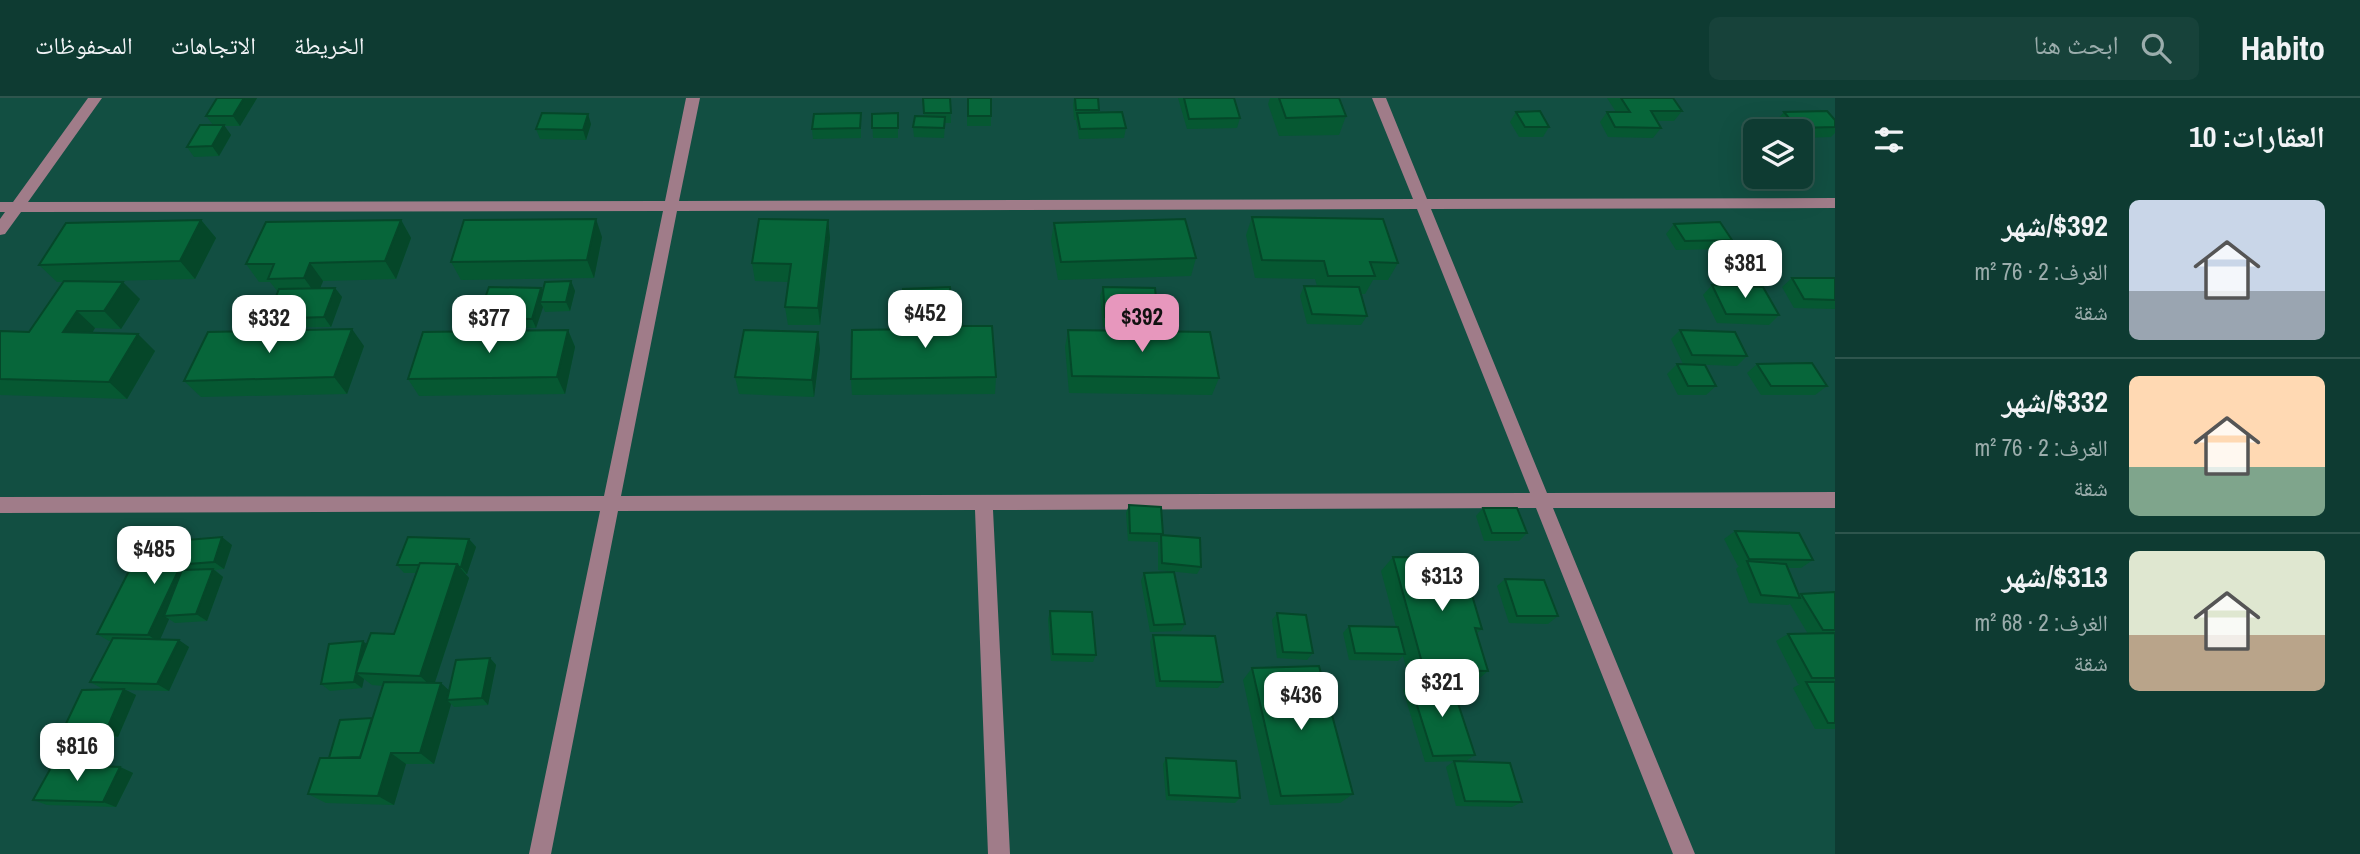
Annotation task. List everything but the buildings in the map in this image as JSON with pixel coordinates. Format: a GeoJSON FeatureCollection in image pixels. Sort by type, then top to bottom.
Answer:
{"type":"FeatureCollection","features":[{"type":"Feature","properties":{"kind":"street"},"geometry":{"type":"LineString","coordinates":[[0,230],[94,98]]}},
{"type":"Feature","properties":{"kind":"street"},"geometry":{"type":"LineString","coordinates":[[540,854],[693,98]]}},
{"type":"Feature","properties":{"kind":"street"},"geometry":{"type":"LineString","coordinates":[[1379,98],[1684,854]]}},
{"type":"Feature","properties":{"kind":"street"},"geometry":{"type":"LineString","coordinates":[[0,207],[1835,203]]}},
{"type":"Feature","properties":{"kind":"street"},"geometry":{"type":"LineString","coordinates":[[0,506],[1835,500]]}},
{"type":"Feature","properties":{"kind":"street"},"geometry":{"type":"LineString","coordinates":[[984,502],[999,854]]}}]}
